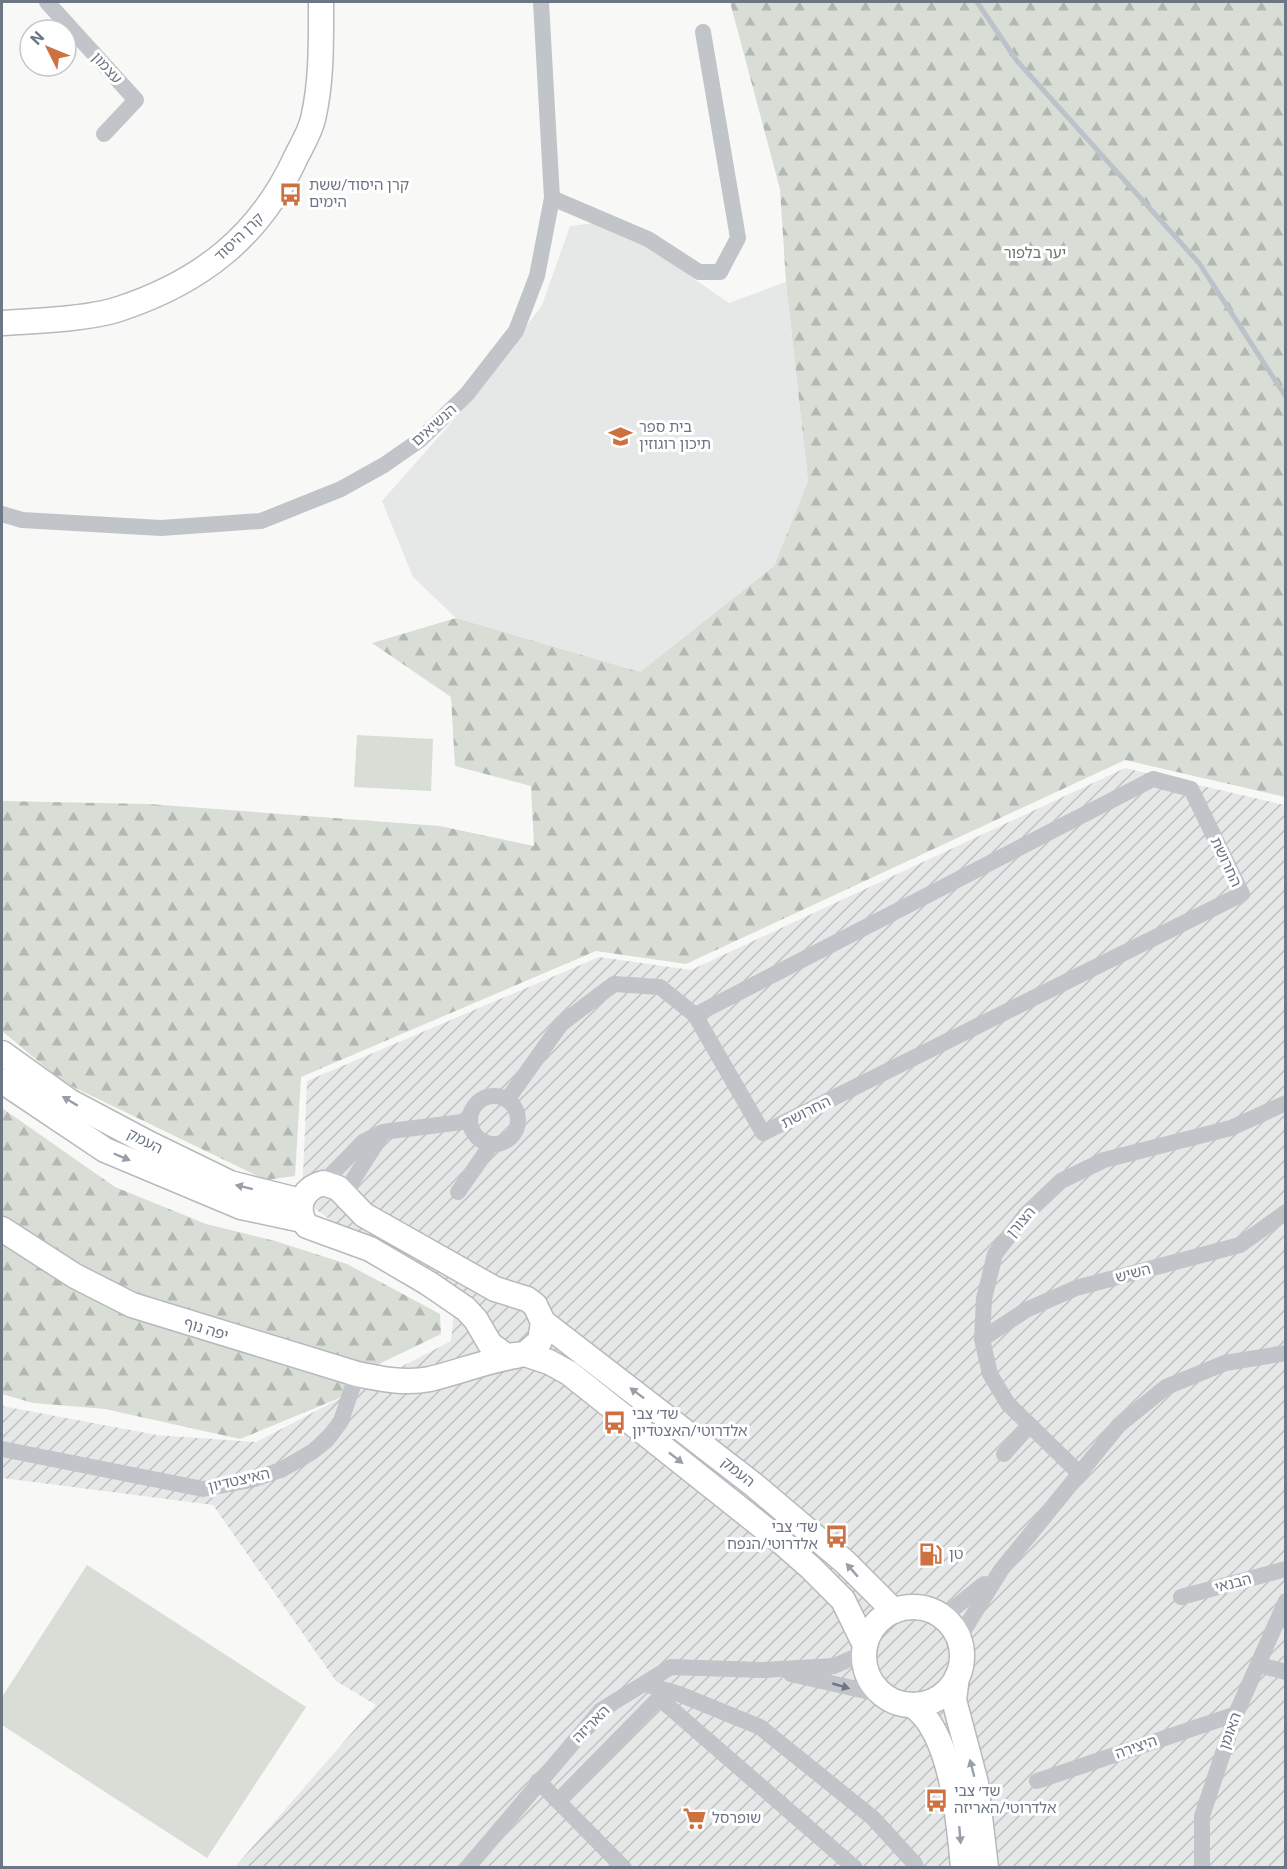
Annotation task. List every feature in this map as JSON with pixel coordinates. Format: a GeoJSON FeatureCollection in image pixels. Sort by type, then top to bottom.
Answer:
{"type":"FeatureCollection","features":[{"type":"Feature","properties":{"kind":"main road","name":"קרן היסוד"},"geometry":{"type":"LineString","coordinates":[[2,323],[42,321],[117,310],[170,287],[219,260],[265,213],[290,170],[313,121],[321,54],[321,2]]}},
{"type":"Feature","properties":{"kind":"main road","name":"העמק"},"geometry":{"type":"LineString","coordinates":[[2,1053],[69,1101],[230,1183],[302,1210],[314,1231],[370,1249],[428,1283],[466,1310],[497,1351],[539,1357],[569,1373],[778,1539],[843,1600],[865,1649]]}},
{"type":"Feature","properties":{"kind":"main road","name":"העמק"},"geometry":{"type":"LineString","coordinates":[[2,1080],[105,1150],[242,1207],[302,1210]]}},
{"type":"Feature","properties":{"kind":"main road","name":"העמק"},"geometry":{"type":"LineString","coordinates":[[323,1183],[338,1188],[348,1201],[364,1215],[495,1289],[526,1299],[541,1312],[543,1322],[754,1485],[845,1562],[894,1611]]}},
{"type":"Feature","properties":{"kind":"main road"},"geometry":{"type":"LineString","coordinates":[[302,1210],[308,1189],[323,1183]]}},
{"type":"Feature","properties":{"kind":"main road","name":"יפה נוף"},"geometry":{"type":"LineString","coordinates":[[2,1229],[75,1276],[132,1305],[163,1317],[357,1374],[393,1380],[429,1380],[485,1362],[520,1355]]}},
{"type":"Feature","properties":{"kind":"main road"},"geometry":{"type":"LineString","coordinates":[[520,1355],[540,1341],[543,1322]]}},
{"type":"Feature","properties":{"kind":"main road","name":"יפה נוף"},"geometry":{"type":"LineString","coordinates":[[429,1380],[465,1360],[478,1345],[483,1332]]}},
{"type":"Feature","properties":{"kind":"main road"},"geometry":{"type":"LineString","coordinates":[[957,1677],[948,1690],[935,1700],[912,1705],[897,1702],[883,1695],[868,1676],[865,1649],[875,1624],[894,1611],[920,1607],[943,1617],[959,1638],[962,1651],[954,1700],[976,1783],[986,1868]]}},
{"type":"Feature","properties":{"kind":"main road"},"geometry":{"type":"LineString","coordinates":[[912,1705],[929,1720],[954,1789],[963,1868]]}},
{"type":"Feature","properties":{"kind":"street","name":"עצמון"},"geometry":{"type":"LineString","coordinates":[[47,2],[136,99],[104,134]]}},
{"type":"Feature","properties":{"kind":"street","name":"הנשיאים"},"geometry":{"type":"LineString","coordinates":[[2,514],[22,520],[161,528],[261,521],[341,489],[384,465],[420,440],[467,394],[516,331],[537,276],[552,198],[541,2]]}},
{"type":"Feature","properties":{"kind":"street"},"geometry":{"type":"LineString","coordinates":[[552,198],[648,239],[699,272],[720,272],[738,238],[703,32]]}},
{"type":"Feature","properties":{"kind":"street","name":"החרושת"},"geometry":{"type":"LineString","coordinates":[[507,1100],[561,1024],[614,984],[660,987],[695,1015],[763,1133],[1242,894],[1191,789],[1153,779],[695,1015]]}},
{"type":"Feature","properties":{"kind":"street"},"geometry":{"type":"LineString","coordinates":[[493,1096],[507,1100],[517,1113],[517,1129],[506,1141],[491,1145],[478,1139],[470,1121],[474,1107],[493,1096]]}},
{"type":"Feature","properties":{"kind":"street","name":"הצורן"},"geometry":{"type":"LineString","coordinates":[[1078,1472],[1028,1427],[1008,1404],[990,1374],[982,1339],[984,1299],[994,1254],[1026,1214],[1061,1181],[1104,1160],[1231,1128],[1286,1103]]}},
{"type":"Feature","properties":{"kind":"street"},"geometry":{"type":"LineString","coordinates":[[323,1183],[363,1142],[383,1132],[470,1121]]}},
{"type":"Feature","properties":{"kind":"street"},"geometry":{"type":"LineString","coordinates":[[348,1201],[351,1183],[383,1132]]}},
{"type":"Feature","properties":{"kind":"street"},"geometry":{"type":"LineString","coordinates":[[458,1192],[491,1145]]}},
{"type":"Feature","properties":{"kind":"street","name":"השיש"},"geometry":{"type":"LineString","coordinates":[[982,1339],[1026,1310],[1076,1288],[1240,1245],[1286,1212]]}},
{"type":"Feature","properties":{"kind":"street"},"geometry":{"type":"LineString","coordinates":[[959,1638],[1001,1570],[1078,1472],[1119,1425],[1166,1387],[1225,1363],[1286,1353]]}},
{"type":"Feature","properties":{"kind":"street","name":"האיצטדיון"},"geometry":{"type":"LineString","coordinates":[[2,1449],[203,1490],[250,1480],[281,1470],[327,1440],[341,1421],[357,1374]]}},
{"type":"Feature","properties":{"kind":"street"},"geometry":{"type":"LineString","coordinates":[[1004,1454],[1028,1427]]}},
{"type":"Feature","properties":{"kind":"street","name":"הבנאי"},"geometry":{"type":"LineString","coordinates":[[1181,1598],[1286,1569]]}},
{"type":"Feature","properties":{"kind":"street"},"geometry":{"type":"LineString","coordinates":[[943,1617],[1001,1570]]}},
{"type":"Feature","properties":{"kind":"street","name":"האומן"},"geometry":{"type":"LineString","coordinates":[[1202,1868],[1202,1816],[1236,1714],[1286,1601]]}},
{"type":"Feature","properties":{"kind":"street","name":"האריזה"},"geometry":{"type":"LineString","coordinates":[[467,1868],[538,1781],[601,1710],[672,1667],[763,1670],[834,1666],[865,1649]]}},
{"type":"Feature","properties":{"kind":"street"},"geometry":{"type":"LineString","coordinates":[[1259,1665],[1286,1672]]}},
{"type":"Feature","properties":{"kind":"street","name":"האריזה"},"geometry":{"type":"LineString","coordinates":[[763,1670],[883,1695]]}},
{"type":"Feature","properties":{"kind":"street"},"geometry":{"type":"LineString","coordinates":[[644,1683],[855,1868]]}},
{"type":"Feature","properties":{"kind":"street"},"geometry":{"type":"LineString","coordinates":[[644,1683],[679,1694],[760,1727],[873,1818],[915,1864],[914,1868]]}},
{"type":"Feature","properties":{"kind":"street"},"geometry":{"type":"LineString","coordinates":[[558,1801],[659,1698]]}},
{"type":"Feature","properties":{"kind":"street","name":"היצירה"},"geometry":{"type":"LineString","coordinates":[[1037,1780],[1236,1714]]}},
{"type":"Feature","properties":{"kind":"street"},"geometry":{"type":"LineString","coordinates":[[538,1781],[624,1868]]}},
{"type":"Feature","properties":{"kind":"shaded area","name":"בית ספר תיכון רוגוזין"},"geometry":{"type":"Polygon","coordinates":[[[610,221],[729,303],[786,282],[808,481],[774,566],[640,672],[456,618],[413,577],[382,501],[479,391],[542,305],[570,226],[610,221]]]}},
{"type":"Feature","properties":{"kind":"shaded area"},"geometry":{"type":"Polygon","coordinates":[[[1125,768],[1285,805],[1285,1867],[235,1867],[376,1705],[336,1681],[213,1505],[2,1478],[2,1406],[157,1435],[256,1442],[451,1341],[454,1312],[302,1199],[307,1081],[599,957],[691,970],[1125,768]]]}},
{"type":"Feature","properties":{"kind":"green space","name":"יער בלפור"},"geometry":{"type":"Polygon","coordinates":[[[730,2],[1285,2],[1285,797],[1125,760],[686,964],[596,951],[301,1077],[295,1176],[266,1180],[63,1082],[2,1031],[2,801],[149,804],[440,826],[534,846],[531,786],[455,766],[451,697],[372,643],[456,618],[640,672],[774,566],[808,481],[786,282],[780,189],[730,2]]]}},
{"type":"Feature","properties":{"kind":"green space"},"geometry":{"type":"Polygon","coordinates":[[[357,735],[433,739],[431,791],[354,787],[357,735]]]}},
{"type":"Feature","properties":{"kind":"green space"},"geometry":{"type":"Polygon","coordinates":[[[2,1108],[115,1187],[206,1224],[275,1241],[347,1264],[440,1314],[441,1334],[379,1364],[349,1394],[240,1439],[105,1409],[33,1403],[2,1394],[2,1108]]]}},
{"type":"Feature","properties":{"kind":"green space"},"geometry":{"type":"Polygon","coordinates":[[[87,1565],[306,1707],[207,1858],[2,1725],[2,1697],[87,1565]]]}},
{"type":"Feature","properties":{"kind":"waterway"},"geometry":{"type":"LineString","coordinates":[[977,2],[1017,61],[1199,263],[1286,397]]}},
{"type":"Feature","properties":{"kind":"place","name":"קרן היסוד/ששת הימים"},"geometry":{"type":"Point","coordinates":[291,194]}},
{"type":"Feature","properties":{"kind":"place","name":"בית ספר תיכון רוגוזין"},"geometry":{"type":"Point","coordinates":[621,436]}},
{"type":"Feature","properties":{"kind":"place","name":"שד׳ צבי אלדרוטי/האצטדיון"},"geometry":{"type":"Point","coordinates":[614,1423]}},
{"type":"Feature","properties":{"kind":"place","name":"שד׳ צבי אלדרוטי/הנפח"},"geometry":{"type":"Point","coordinates":[836,1536]}},
{"type":"Feature","properties":{"kind":"place","name":"טן"},"geometry":{"type":"Point","coordinates":[931,1554]}},
{"type":"Feature","properties":{"kind":"place","name":"שד׳ צבי אלדרוטי/האריזה"},"geometry":{"type":"Point","coordinates":[936,1800]}},
{"type":"Feature","properties":{"kind":"place","name":"שופרסל"},"geometry":{"type":"Point","coordinates":[694,1818]}}]}
